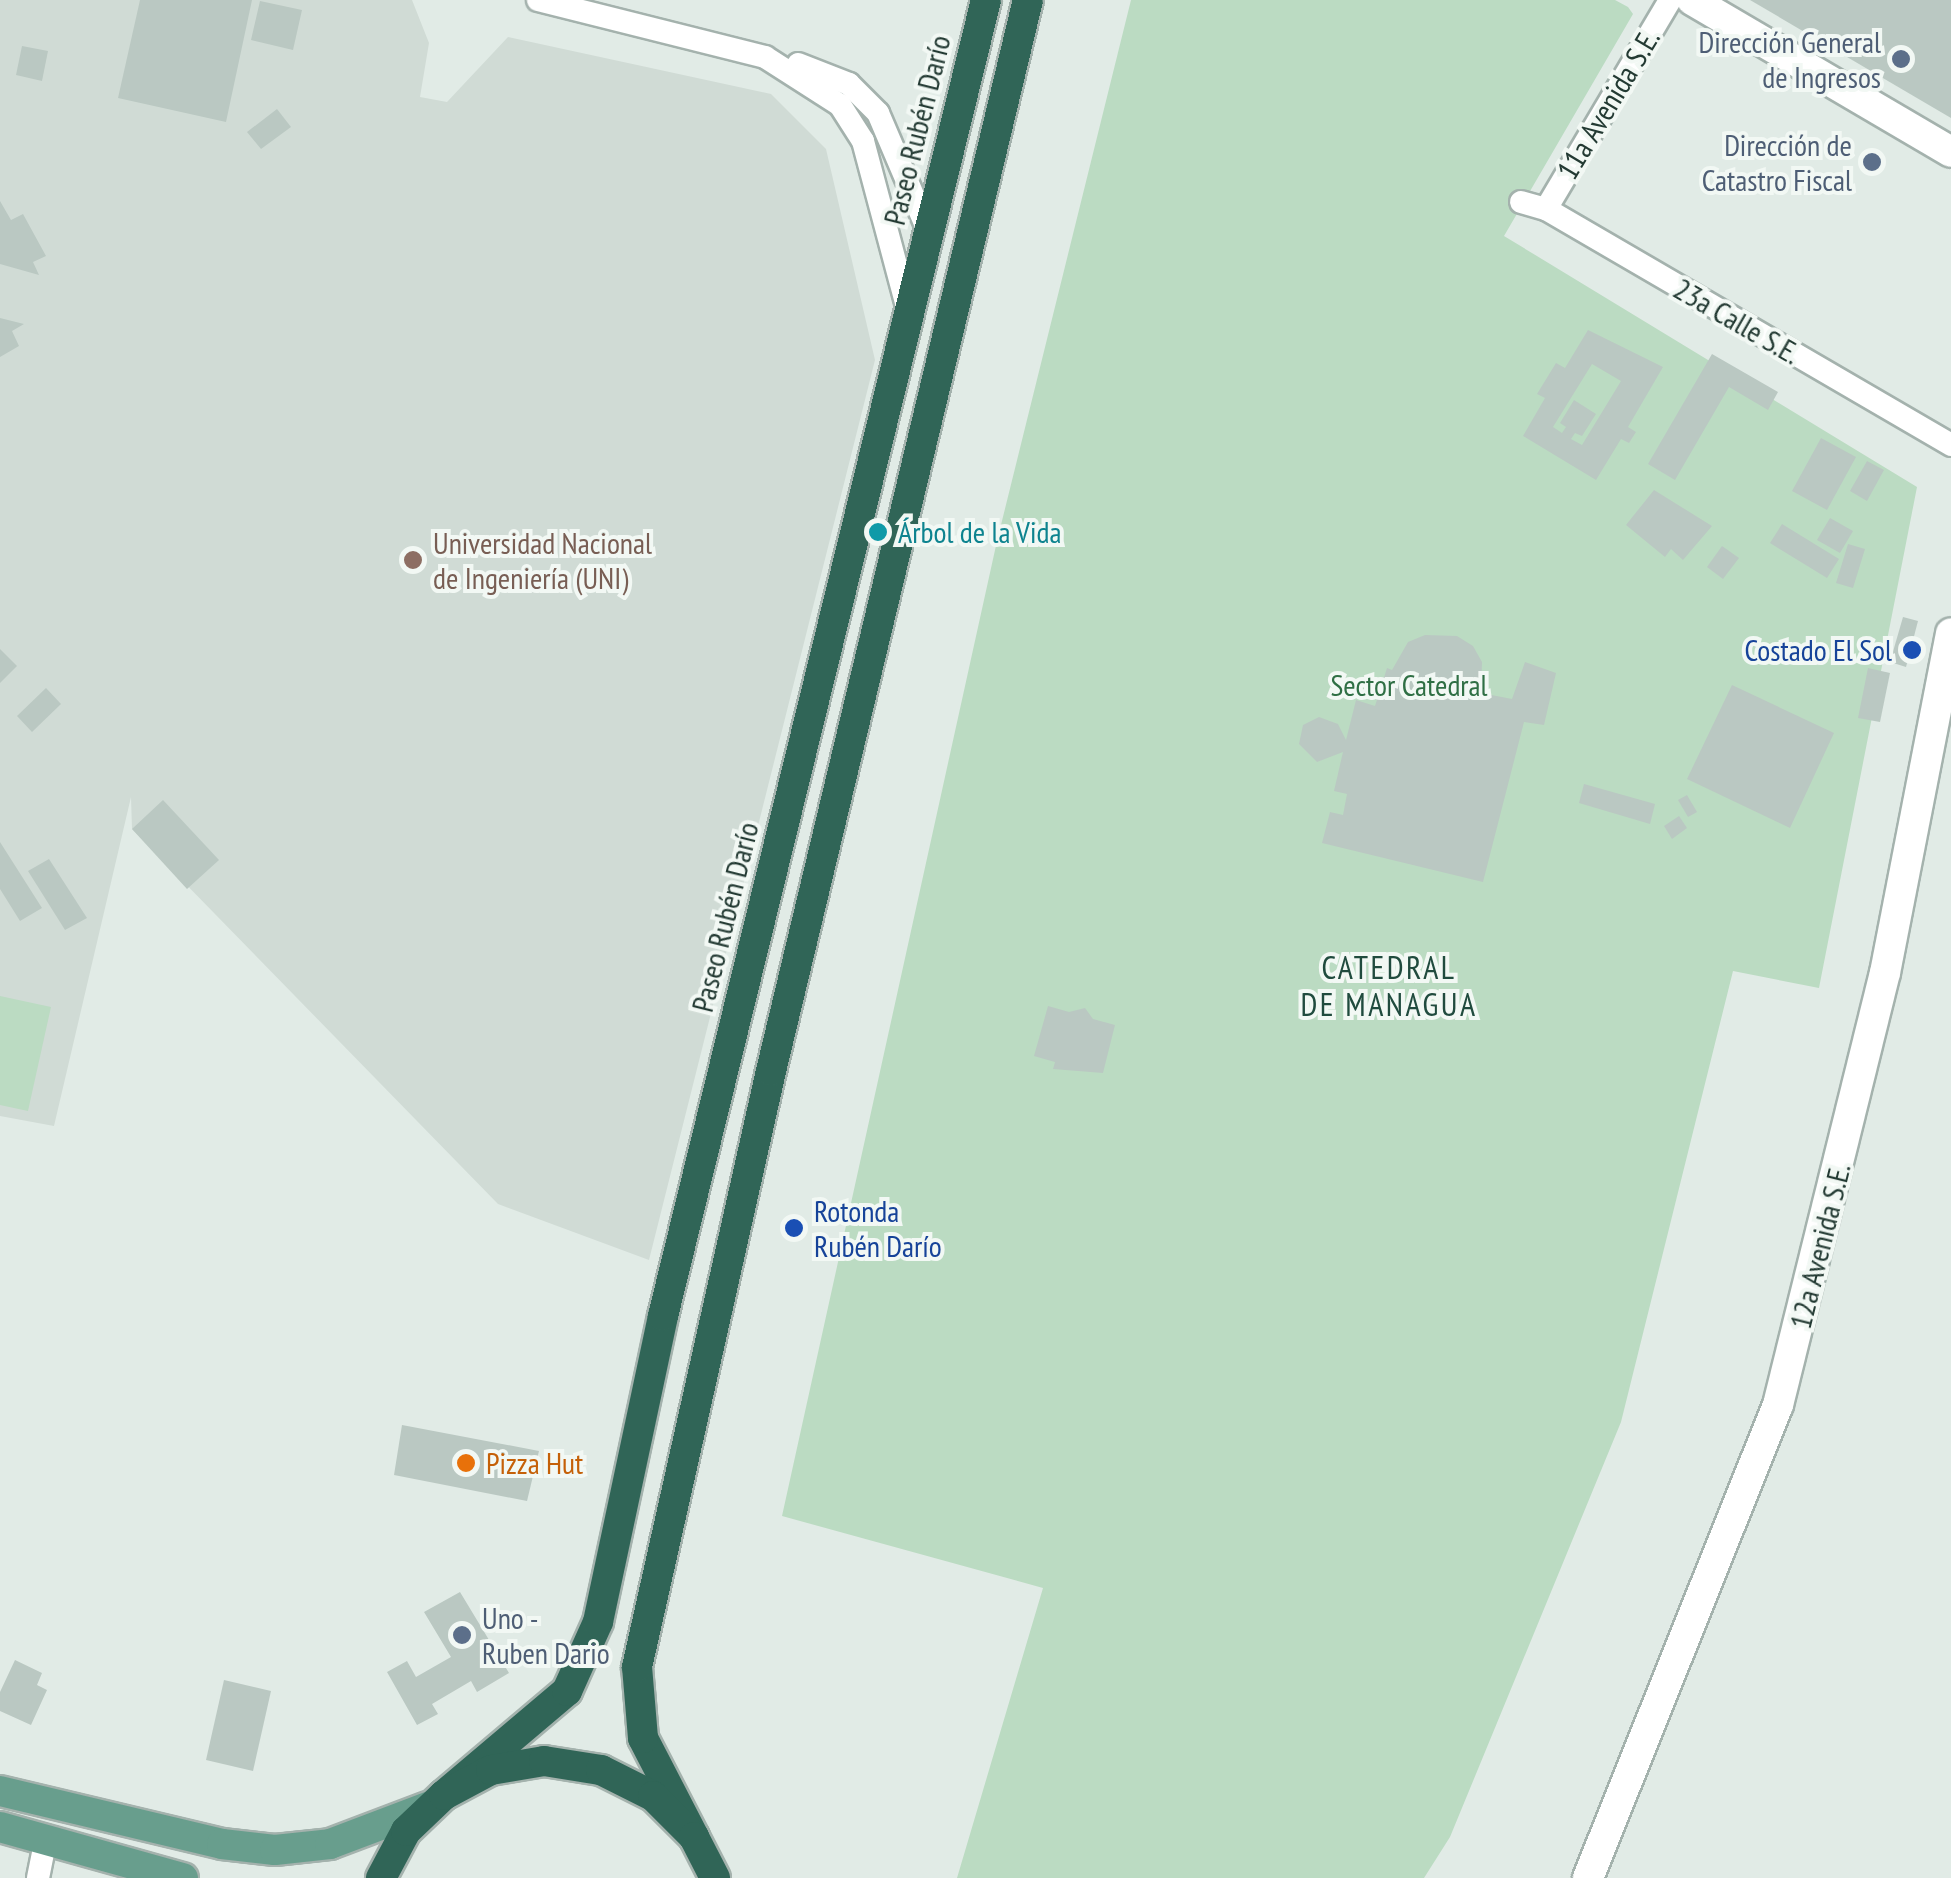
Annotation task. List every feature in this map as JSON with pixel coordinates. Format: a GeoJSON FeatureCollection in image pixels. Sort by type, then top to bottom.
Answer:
{"type":"FeatureCollection","features":[{"type":"Feature","properties":{"kind":"highway","name":"Paseo Rubén Darío"},"geometry":{"type":"LineString","coordinates":[[436,1801],[568,1691],[598,1622],[663,1316],[986,0]]}},
{"type":"Feature","properties":{"kind":"highway"},"geometry":{"type":"LineString","coordinates":[[714,1873],[644,1738],[637,1667],[757,1128],[1028,0]]}},
{"type":"Feature","properties":{"kind":"highway"},"geometry":{"type":"LineString","coordinates":[[381,1878],[406,1831],[436,1801],[506,1766],[582,1765],[652,1796],[694,1837]]}},
{"type":"Feature","properties":{"kind":"main road"},"geometry":{"type":"LineString","coordinates":[[0,1791],[222,1844],[275,1850],[330,1844],[436,1801]]}},
{"type":"Feature","properties":{"kind":"main road"},"geometry":{"type":"LineString","coordinates":[[0,1828],[183,1878]]}},
{"type":"Feature","properties":{"kind":"street"},"geometry":{"type":"LineString","coordinates":[[538,0],[811,66],[849,84],[878,113],[928,230]]}},
{"type":"Feature","properties":{"kind":"street","name":"11a Avenida S.E."},"geometry":{"type":"LineString","coordinates":[[1546,209],[1670,0]]}},
{"type":"Feature","properties":{"kind":"street"},"geometry":{"type":"LineString","coordinates":[[1692,0],[1951,152]]}},
{"type":"Feature","properties":{"kind":"street"},"geometry":{"type":"LineString","coordinates":[[765,57],[840,105],[863,140],[909,314]]}},
{"type":"Feature","properties":{"kind":"street","name":"23a Calle S.E."},"geometry":{"type":"LineString","coordinates":[[1522,202],[1546,209],[1951,446]]}},
{"type":"Feature","properties":{"kind":"street","name":"12a Avenida S.E."},"geometry":{"type":"LineString","coordinates":[[1588,1878],[1602,1834],[1783,1389],[1885,973],[1951,632]]}},
{"type":"Feature","properties":{"kind":"street","name":"12a Avenida S.E."},"geometry":{"type":"LineString","coordinates":[[1577,1878],[1602,1834]]}},
{"type":"Feature","properties":{"kind":"street"},"geometry":{"type":"LineString","coordinates":[[38,1878],[46,1838]]}},
{"type":"Feature","properties":{"kind":"shaded area","name":"Universidad Nacional de Ingeniería (UNI)"},"geometry":{"type":"Polygon","coordinates":[[[0,0],[412,0],[429,43],[420,97],[447,102],[508,37],[771,94],[826,149],[875,360],[649,1260],[498,1204],[132,829],[131,797],[54,1126],[0,1116],[0,0]]]}},
{"type":"Feature","properties":{"kind":"green space","name":"Sector Catedral"},"geometry":{"type":"Polygon","coordinates":[[[1131,0],[1615,0],[1628,7],[1633,14],[1504,236],[1917,487],[1819,988],[1733,971],[1621,1422],[1450,1837],[1424,1878],[957,1878],[1043,1588],[782,1516],[997,541],[1131,0]]]}},
{"type":"Feature","properties":{"kind":"green space"},"geometry":{"type":"Polygon","coordinates":[[[0,996],[51,1007],[28,1111],[0,1105],[0,996]]]}},
{"type":"Feature","properties":{"kind":"building"},"geometry":{"type":"Polygon","coordinates":[[[140,0],[252,0],[226,122],[118,98],[140,0]]]}},
{"type":"Feature","properties":{"kind":"building","name":"Dirección General de Ingresos"},"geometry":{"type":"Polygon","coordinates":[[[1750,0],[1951,0],[1951,118],[1750,0]]]}},
{"type":"Feature","properties":{"kind":"building"},"geometry":{"type":"Polygon","coordinates":[[[260,1],[302,10],[293,50],[251,40],[260,1]]]}},
{"type":"Feature","properties":{"kind":"building"},"geometry":{"type":"Polygon","coordinates":[[[22,46],[48,51],[42,81],[16,75],[22,46]]]}},
{"type":"Feature","properties":{"kind":"building"},"geometry":{"type":"Polygon","coordinates":[[[277,109],[291,127],[261,149],[247,132],[277,109]]]}},
{"type":"Feature","properties":{"kind":"building"},"geometry":{"type":"Polygon","coordinates":[[[0,201],[11,220],[23,214],[46,256],[33,262],[39,275],[0,264],[0,201]]]}},
{"type":"Feature","properties":{"kind":"building"},"geometry":{"type":"Polygon","coordinates":[[[0,318],[24,324],[12,331],[19,346],[0,357],[0,318]]]}},
{"type":"Feature","properties":{"kind":"building"},"geometry":{"type":"Polygon","coordinates":[[[1588,330],[1663,367],[1628,427],[1636,432],[1629,443],[1621,439],[1596,480],[1523,436],[1545,398],[1537,394],[1556,363],[1565,368],[1588,330]],[[1592,364],[1553,427],[1562,433],[1566,427],[1560,423],[1574,400],[1596,414],[1582,436],[1575,433],[1571,439],[1582,445],[1621,381],[1592,364]]]}},
{"type":"Feature","properties":{"kind":"building"},"geometry":{"type":"Polygon","coordinates":[[[1712,354],[1778,392],[1768,410],[1729,387],[1675,480],[1648,464],[1712,354]]]}},
{"type":"Feature","properties":{"kind":"building"},"geometry":{"type":"Polygon","coordinates":[[[1821,438],[1856,457],[1827,510],[1792,491],[1821,438]]]}},
{"type":"Feature","properties":{"kind":"building"},"geometry":{"type":"Polygon","coordinates":[[[1867,461],[1884,470],[1867,501],[1850,491],[1867,461]]]}},
{"type":"Feature","properties":{"kind":"building"},"geometry":{"type":"Polygon","coordinates":[[[1654,490],[1712,526],[1683,560],[1671,549],[1665,557],[1626,525],[1654,490]]]}},
{"type":"Feature","properties":{"kind":"building"},"geometry":{"type":"Polygon","coordinates":[[[1830,518],[1853,531],[1840,553],[1817,540],[1830,518]]]}},
{"type":"Feature","properties":{"kind":"building"},"geometry":{"type":"Polygon","coordinates":[[[1782,524],[1839,559],[1827,578],[1770,543],[1782,524]]]}},
{"type":"Feature","properties":{"kind":"building"},"geometry":{"type":"Polygon","coordinates":[[[1848,544],[1865,549],[1853,588],[1836,583],[1848,544]]]}},
{"type":"Feature","properties":{"kind":"building"},"geometry":{"type":"Polygon","coordinates":[[[1722,546],[1739,558],[1723,579],[1707,567],[1722,546]]]}},
{"type":"Feature","properties":{"kind":"building"},"geometry":{"type":"Polygon","coordinates":[[[1903,617],[1918,621],[1906,667],[1890,662],[1903,617]]]}},
{"type":"Feature","properties":{"kind":"building"},"geometry":{"type":"Polygon","coordinates":[[[1425,635],[1457,636],[1473,646],[1482,662],[1481,693],[1512,699],[1525,662],[1556,673],[1544,725],[1524,722],[1483,882],[1322,843],[1330,812],[1343,815],[1347,794],[1334,791],[1343,752],[1317,762],[1299,744],[1303,725],[1319,717],[1338,724],[1346,740],[1356,700],[1375,706],[1387,668],[1392,670],[1408,642],[1425,635]]]}},
{"type":"Feature","properties":{"kind":"building"},"geometry":{"type":"Polygon","coordinates":[[[0,649],[17,666],[0,683],[0,649]]]}},
{"type":"Feature","properties":{"kind":"building"},"geometry":{"type":"Polygon","coordinates":[[[1868,668],[1890,673],[1880,722],[1858,718],[1868,668]]]}},
{"type":"Feature","properties":{"kind":"building"},"geometry":{"type":"Polygon","coordinates":[[[1732,685],[1834,733],[1790,828],[1687,779],[1732,685]]]}},
{"type":"Feature","properties":{"kind":"building"},"geometry":{"type":"Polygon","coordinates":[[[46,688],[61,704],[32,732],[17,716],[46,688]]]}},
{"type":"Feature","properties":{"kind":"building"},"geometry":{"type":"Polygon","coordinates":[[[1584,784],[1655,804],[1650,824],[1579,803],[1584,784]]]}},
{"type":"Feature","properties":{"kind":"building"},"geometry":{"type":"Polygon","coordinates":[[[1687,795],[1697,812],[1688,817],[1678,800],[1687,795]]]}},
{"type":"Feature","properties":{"kind":"building"},"geometry":{"type":"Polygon","coordinates":[[[163,800],[219,860],[187,889],[132,829],[163,800]]]}},
{"type":"Feature","properties":{"kind":"building"},"geometry":{"type":"Polygon","coordinates":[[[1679,816],[1687,828],[1672,839],[1664,826],[1679,816]]]}},
{"type":"Feature","properties":{"kind":"building"},"geometry":{"type":"Polygon","coordinates":[[[0,842],[42,908],[20,921],[0,889],[0,842]]]}},
{"type":"Feature","properties":{"kind":"building"},"geometry":{"type":"Polygon","coordinates":[[[49,859],[87,918],[65,930],[28,871],[49,859]]]}},
{"type":"Feature","properties":{"kind":"building"},"geometry":{"type":"Polygon","coordinates":[[[1048,1006],[1069,1012],[1085,1008],[1093,1019],[1115,1025],[1103,1073],[1053,1069],[1055,1062],[1034,1056],[1048,1006]]]}},
{"type":"Feature","properties":{"kind":"building","name":"Pizza Hut"},"geometry":{"type":"Polygon","coordinates":[[[402,1425],[539,1451],[527,1501],[394,1475],[402,1425]]]}},
{"type":"Feature","properties":{"kind":"building","name":"Uno - Ruben Dario"},"geometry":{"type":"Polygon","coordinates":[[[460,1592],[509,1673],[477,1692],[471,1681],[432,1704],[438,1714],[417,1725],[387,1672],[407,1661],[416,1677],[451,1657],[424,1612],[460,1592]]]}},
{"type":"Feature","properties":{"kind":"building"},"geometry":{"type":"Polygon","coordinates":[[[15,1660],[42,1673],[37,1685],[47,1690],[31,1725],[0,1711],[0,1692],[15,1660]]]}},
{"type":"Feature","properties":{"kind":"building"},"geometry":{"type":"Polygon","coordinates":[[[224,1680],[271,1691],[253,1771],[206,1760],[224,1680]]]}},
{"type":"Feature","properties":{"kind":"place","name":"Dirección General de Ingresos"},"geometry":{"type":"Point","coordinates":[1901,59]}},
{"type":"Feature","properties":{"kind":"place","name":"Dirección de Catastro Fiscal"},"geometry":{"type":"Point","coordinates":[1872,162]}},
{"type":"Feature","properties":{"kind":"place","name":"Árbol de la Vida"},"geometry":{"type":"Point","coordinates":[878,532]}},
{"type":"Feature","properties":{"kind":"place","name":"Universidad Nacional de Ingeniería (UNI)"},"geometry":{"type":"Point","coordinates":[413,560]}},
{"type":"Feature","properties":{"kind":"place","name":"Costado El Sol"},"geometry":{"type":"Point","coordinates":[1912,650]}},
{"type":"Feature","properties":{"kind":"place","name":"Rotonda Rubén Darío"},"geometry":{"type":"Point","coordinates":[794,1228]}},
{"type":"Feature","properties":{"kind":"place","name":"Pizza Hut"},"geometry":{"type":"Point","coordinates":[466,1463]}},
{"type":"Feature","properties":{"kind":"place","name":"Uno - Ruben Dario"},"geometry":{"type":"Point","coordinates":[462,1635]}},
{"type":"Feature","properties":{"kind":"district","name":"CATEDRAL DE MANAGUA"},"geometry":{"type":"Point","coordinates":[1389,986]}}]}
